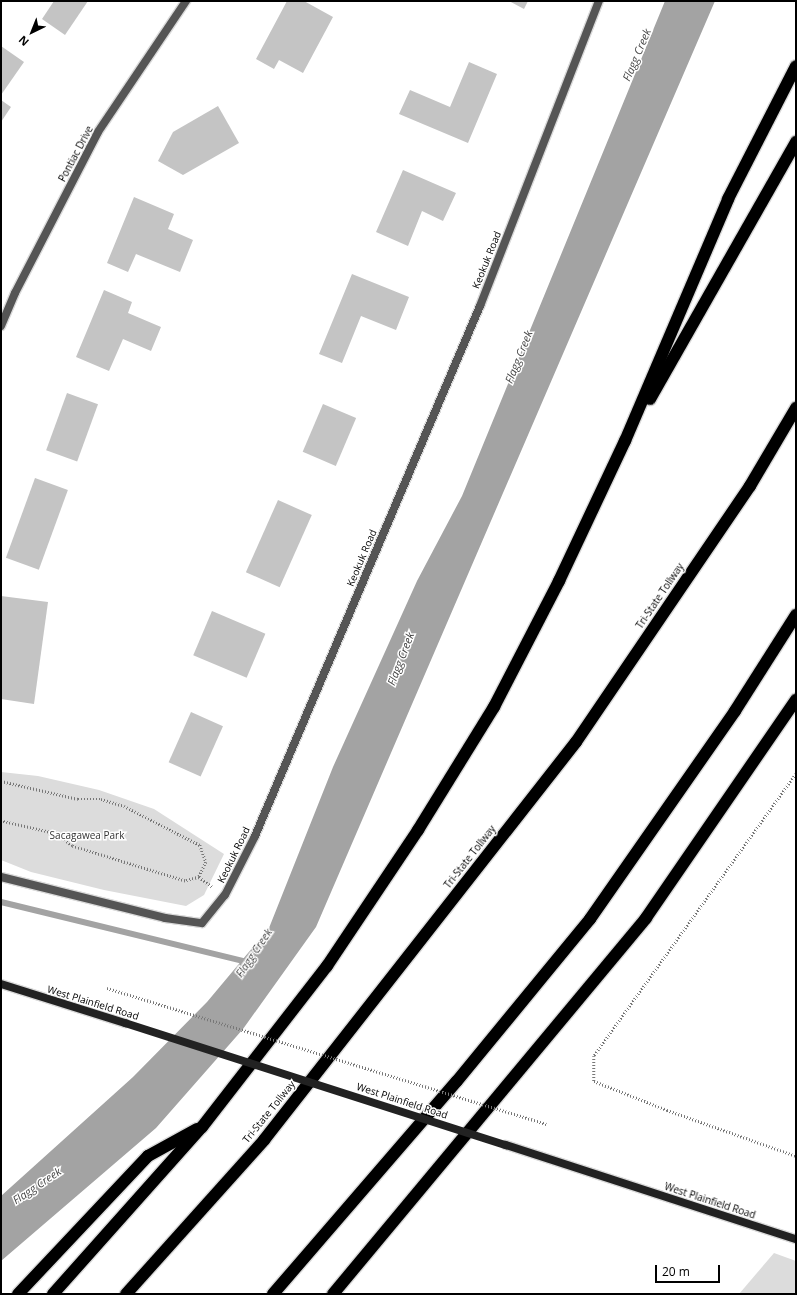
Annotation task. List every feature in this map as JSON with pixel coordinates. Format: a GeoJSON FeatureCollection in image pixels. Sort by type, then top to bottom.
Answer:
{"type":"FeatureCollection","features":[{"type":"Feature","properties":{"kind":"highway"},"geometry":{"type":"LineString","coordinates":[[53,1294],[202,1127],[327,966],[418,830],[490,713],[559,581],[625,441],[728,199],[796,66]]}},
{"type":"Feature","properties":{"kind":"highway"},"geometry":{"type":"LineString","coordinates":[[625,441],[796,142]]}},
{"type":"Feature","properties":{"kind":"highway","name":"Tri-State Tollway"},"geometry":{"type":"LineString","coordinates":[[126,1294],[264,1140],[576,742],[750,486],[796,408]]}},
{"type":"Feature","properties":{"kind":"highway"},"geometry":{"type":"LineString","coordinates":[[273,1294],[457,1081],[590,919],[735,711],[796,615]]}},
{"type":"Feature","properties":{"kind":"highway"},"geometry":{"type":"LineString","coordinates":[[333,1294],[646,918],[796,700]]}},
{"type":"Feature","properties":{"kind":"highway"},"geometry":{"type":"LineString","coordinates":[[18,1294],[148,1156],[202,1127]]}},
{"type":"Feature","properties":{"kind":"main road","name":"West Plainfield Road"},"geometry":{"type":"LineString","coordinates":[[1,984],[796,1239]]}},
{"type":"Feature","properties":{"kind":"street","name":"Pontiac Drive"},"geometry":{"type":"LineString","coordinates":[[1,326],[15,293],[98,132],[186,1]]}},
{"type":"Feature","properties":{"kind":"street","name":"Keokuk Road"},"geometry":{"type":"LineString","coordinates":[[1,877],[165,918],[202,922],[225,895],[255,836],[477,313],[599,1]]}},
{"type":"Feature","properties":{"kind":"path"},"geometry":{"type":"LineString","coordinates":[[796,774],[594,1056],[594,1081],[667,1110],[796,1156]]}},
{"type":"Feature","properties":{"kind":"path"},"geometry":{"type":"LineString","coordinates":[[1,781],[78,799],[101,799],[124,806],[200,845],[206,862],[199,877],[185,881],[72,846],[57,834],[1,821]]}},
{"type":"Feature","properties":{"kind":"path"},"geometry":{"type":"LineString","coordinates":[[107,988],[546,1124]]}},
{"type":"Feature","properties":{"kind":"green space","name":"Sacagawea Park"},"geometry":{"type":"Polygon","coordinates":[[[1,772],[38,776],[99,790],[154,809],[224,854],[204,895],[186,906],[104,890],[31,872],[1,860],[1,772]]]}},
{"type":"Feature","properties":{"kind":"green space"},"geometry":{"type":"Polygon","coordinates":[[[774,1253],[796,1261],[796,1294],[739,1294],[774,1253]]]}},
{"type":"Feature","properties":{"kind":"water","name":"Flagg Creek"},"geometry":{"type":"Polygon","coordinates":[[[665,1],[715,1],[316,927],[243,1029],[156,1128],[1,1261],[1,1196],[133,1077],[207,1002],[269,928],[333,767],[417,581],[462,496],[665,1]]]}},
{"type":"Feature","properties":{"kind":"building"},"geometry":{"type":"Polygon","coordinates":[[[54,1],[88,1],[65,35],[42,19],[54,1]]]}},
{"type":"Feature","properties":{"kind":"building"},"geometry":{"type":"Polygon","coordinates":[[[287,1],[304,1],[333,17],[303,73],[279,60],[274,69],[256,59],[287,1]]]}},
{"type":"Feature","properties":{"kind":"building"},"geometry":{"type":"Polygon","coordinates":[[[509,1],[528,1],[524,9],[509,1]]]}},
{"type":"Feature","properties":{"kind":"building"},"geometry":{"type":"Polygon","coordinates":[[[1,46],[24,62],[1,95],[1,46]]]}},
{"type":"Feature","properties":{"kind":"building"},"geometry":{"type":"Polygon","coordinates":[[[469,62],[497,74],[468,143],[399,114],[410,90],[450,107],[469,62]]]}},
{"type":"Feature","properties":{"kind":"building"},"geometry":{"type":"Polygon","coordinates":[[[1,100],[11,107],[1,122],[1,100]]]}},
{"type":"Feature","properties":{"kind":"building"},"geometry":{"type":"Polygon","coordinates":[[[218,106],[239,143],[183,175],[158,161],[173,132],[218,106]]]}},
{"type":"Feature","properties":{"kind":"building"},"geometry":{"type":"Polygon","coordinates":[[[403,170],[456,193],[443,221],[422,211],[408,246],[376,232],[403,170]]]}},
{"type":"Feature","properties":{"kind":"building"},"geometry":{"type":"Polygon","coordinates":[[[134,197],[174,214],[168,229],[193,240],[180,272],[136,254],[128,272],[107,263],[134,197]]]}},
{"type":"Feature","properties":{"kind":"building"},"geometry":{"type":"Polygon","coordinates":[[[352,274],[409,297],[396,330],[361,316],[342,363],[319,354],[352,274]]]}},
{"type":"Feature","properties":{"kind":"building"},"geometry":{"type":"Polygon","coordinates":[[[104,290],[132,302],[128,313],[161,327],[151,351],[123,339],[109,371],[76,357],[104,290]]]}},
{"type":"Feature","properties":{"kind":"building"},"geometry":{"type":"Polygon","coordinates":[[[67,393],[98,404],[77,462],[46,450],[67,393]]]}},
{"type":"Feature","properties":{"kind":"building"},"geometry":{"type":"Polygon","coordinates":[[[323,404],[356,418],[336,466],[303,452],[323,404]]]}},
{"type":"Feature","properties":{"kind":"building"},"geometry":{"type":"Polygon","coordinates":[[[35,478],[68,490],[39,570],[6,558],[35,478]]]}},
{"type":"Feature","properties":{"kind":"building"},"geometry":{"type":"Polygon","coordinates":[[[278,500],[312,515],[280,587],[246,572],[278,500]]]}},
{"type":"Feature","properties":{"kind":"building"},"geometry":{"type":"Polygon","coordinates":[[[1,596],[48,602],[34,704],[1,699],[1,596]]]}},
{"type":"Feature","properties":{"kind":"building"},"geometry":{"type":"Polygon","coordinates":[[[212,611],[265,634],[247,678],[193,655],[212,611]]]}},
{"type":"Feature","properties":{"kind":"building"},"geometry":{"type":"Polygon","coordinates":[[[191,712],[223,726],[201,776],[169,762],[191,712]]]}},
{"type":"Feature","properties":{"kind":"waterway","name":"Flagg Creek"},"geometry":{"type":"LineString","coordinates":[[1,902],[248,962]]}}]}
